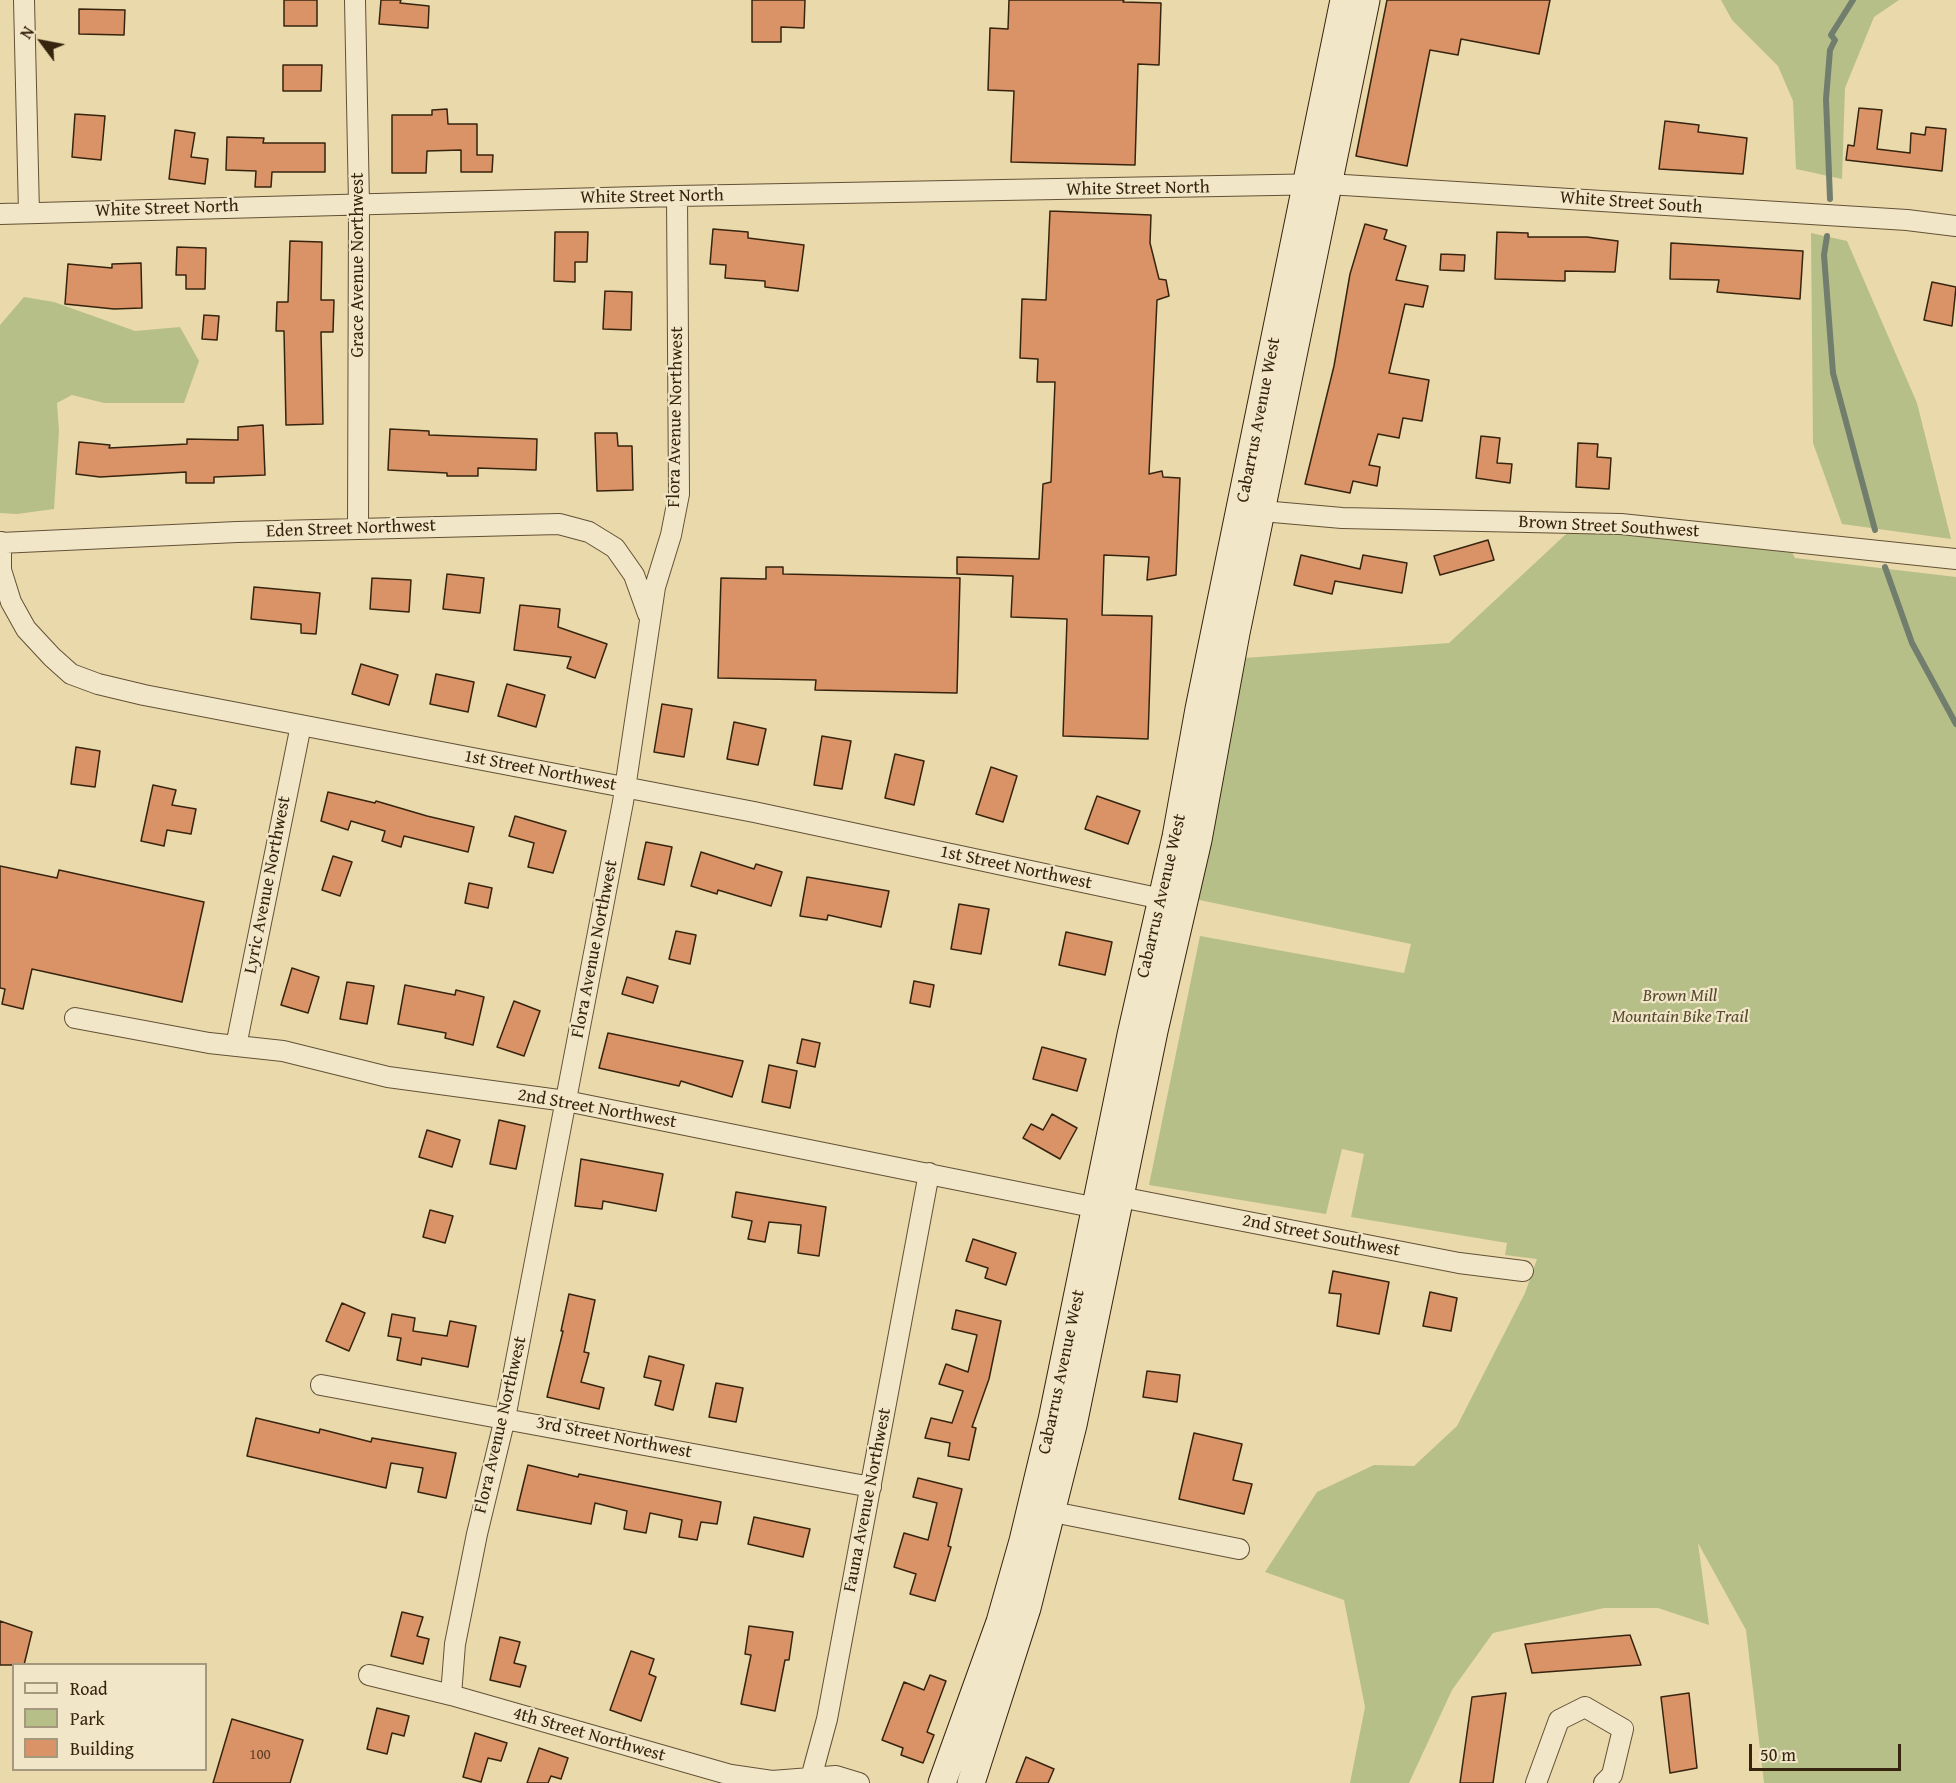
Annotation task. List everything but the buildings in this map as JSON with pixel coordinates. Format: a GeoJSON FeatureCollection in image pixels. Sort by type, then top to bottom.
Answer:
{"type":"FeatureCollection","features":[{"type":"Feature","properties":{"kind":"main road","name":"Cabarrus Avenue West"},"geometry":{"type":"LineString","coordinates":[[942,1783],[1000,1622],[1023,1541],[1052,1420],[1111,1205],[1198,840],[1220,713],[1262,511],[1344,0]]}},
{"type":"Feature","properties":{"kind":"main road","name":"Cabarrus Avenue West"},"geometry":{"type":"LineString","coordinates":[[971,1783],[1004,1687],[1053,1512],[1111,1205],[1162,899],[1316,184],[1366,0]]}},
{"type":"Feature","properties":{"kind":"street"},"geometry":{"type":"LineString","coordinates":[[24,0],[29,213]]}},
{"type":"Feature","properties":{"kind":"street","name":"Grace Avenue Northwest"},"geometry":{"type":"LineString","coordinates":[[355,0],[359,204],[358,529]]}},
{"type":"Feature","properties":{"kind":"street","name":"White Street North"},"geometry":{"type":"LineString","coordinates":[[0,214],[677,196],[1316,184]]}},
{"type":"Feature","properties":{"kind":"street","name":"White Street South"},"geometry":{"type":"LineString","coordinates":[[1316,184],[1907,220],[1956,226]]}},
{"type":"Feature","properties":{"kind":"street","name":"Flora Avenue Northwest"},"geometry":{"type":"LineString","coordinates":[[451,1695],[455,1644],[477,1534],[506,1418],[626,787],[659,571],[671,535],[679,494],[677,196]]}},
{"type":"Feature","properties":{"kind":"street","name":"Brown Street Southwest"},"geometry":{"type":"LineString","coordinates":[[1262,511],[1342,518],[1621,524],[1956,559]]}},
{"type":"Feature","properties":{"kind":"street","name":"Eden Street Northwest"},"geometry":{"type":"LineString","coordinates":[[0,542],[559,524],[589,532],[615,548],[637,581],[650,620]]}},
{"type":"Feature","properties":{"kind":"street","name":"1st Street Northwest"},"geometry":{"type":"LineString","coordinates":[[0,542],[1,570],[11,602],[26,629],[51,657],[71,674],[98,684],[144,695],[626,787],[1162,899]]}},
{"type":"Feature","properties":{"kind":"street"},"geometry":{"type":"LineString","coordinates":[[637,581],[650,579],[659,571]]}},
{"type":"Feature","properties":{"kind":"street","name":"Lyric Avenue Northwest"},"geometry":{"type":"LineString","coordinates":[[236,1046],[301,725]]}},
{"type":"Feature","properties":{"kind":"street","name":"2nd Street Northwest"},"geometry":{"type":"LineString","coordinates":[[75,1018],[236,1046],[283,1051],[388,1077],[566,1101],[929,1173],[1111,1205]]}},
{"type":"Feature","properties":{"kind":"street","name":"Fauna Avenue Northwest"},"geometry":{"type":"LineString","coordinates":[[811,1778],[827,1719],[929,1173]]}},
{"type":"Feature","properties":{"kind":"street","name":"2nd Street Southwest"},"geometry":{"type":"LineString","coordinates":[[1111,1205],[1523,1272]]}},
{"type":"Feature","properties":{"kind":"street","name":"3rd Street Northwest"},"geometry":{"type":"LineString","coordinates":[[321,1385],[871,1486]]}},
{"type":"Feature","properties":{"kind":"street"},"geometry":{"type":"LineString","coordinates":[[1052,1420],[1052,1467],[1044,1504],[1053,1512],[1239,1549]]}},
{"type":"Feature","properties":{"kind":"street","name":"4th Street Northwest"},"geometry":{"type":"LineString","coordinates":[[369,1675],[451,1695],[731,1775],[772,1781],[811,1778]]}},
{"type":"Feature","properties":{"kind":"street"},"geometry":{"type":"LineString","coordinates":[[1536,1783],[1559,1720],[1585,1707],[1623,1729],[1612,1775],[1604,1783]]}},
{"type":"Feature","properties":{"kind":"street"},"geometry":{"type":"LineString","coordinates":[[811,1778],[836,1776],[859,1783]]}},
{"type":"Feature","properties":{"kind":"green space"},"geometry":{"type":"Polygon","coordinates":[[[1721,0],[1899,0],[1874,17],[1845,88],[1842,179],[1796,169],[1793,101],[1778,66],[1732,20],[1721,0]]]}},
{"type":"Feature","properties":{"kind":"green space"},"geometry":{"type":"Polygon","coordinates":[[[1811,233],[1847,241],[1917,403],[1951,539],[1842,524],[1813,443],[1811,233]]]}},
{"type":"Feature","properties":{"kind":"green space"},"geometry":{"type":"Polygon","coordinates":[[[24,297],[54,302],[135,331],[180,327],[199,361],[184,403],[104,403],[72,395],[57,403],[59,431],[54,509],[17,514],[0,513],[0,325],[24,297]]]}},
{"type":"Feature","properties":{"kind":"green space","name":"Brown Mill Mountain Bike Trail"},"geometry":{"type":"Polygon","coordinates":[[[1579,522],[1786,540],[1795,558],[1956,577],[1956,1783],[1764,1783],[1746,1630],[1698,1543],[1709,1625],[1658,1608],[1604,1608],[1493,1633],[1452,1690],[1409,1783],[1350,1783],[1365,1707],[1344,1600],[1265,1572],[1317,1492],[1374,1465],[1414,1466],[1457,1426],[1525,1293],[1537,1259],[1505,1255],[1507,1243],[1351,1217],[1364,1154],[1342,1149],[1326,1214],[1149,1185],[1200,936],[1404,973],[1411,944],[1185,897],[1231,659],[1449,643],[1579,522]]]}},
{"type":"Feature","properties":{"kind":"waterway"},"geometry":{"type":"LineString","coordinates":[[1830,199],[1826,99],[1830,50],[1835,40],[1831,35],[1853,0]]}},
{"type":"Feature","properties":{"kind":"waterway"},"geometry":{"type":"LineString","coordinates":[[1827,236],[1824,255],[1833,373],[1875,530]]}},
{"type":"Feature","properties":{"kind":"waterway"},"geometry":{"type":"LineString","coordinates":[[1885,567],[1912,643],[1956,724]]}}]}
